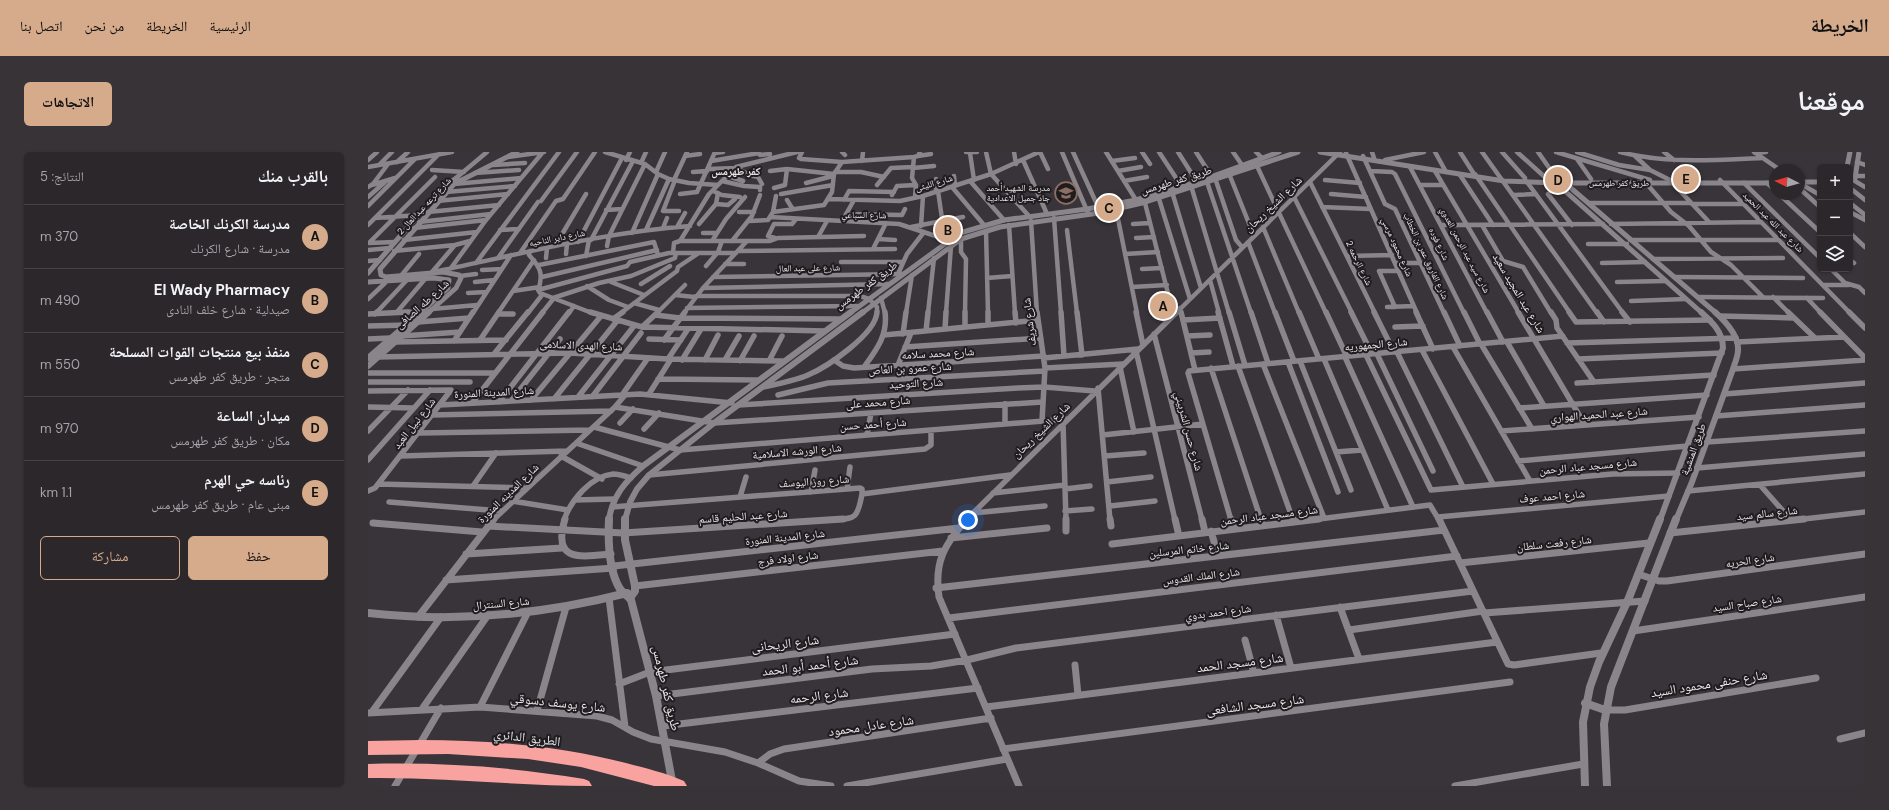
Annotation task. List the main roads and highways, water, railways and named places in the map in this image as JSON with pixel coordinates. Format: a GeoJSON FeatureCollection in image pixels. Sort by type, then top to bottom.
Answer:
{"type":"FeatureCollection","features":[{"type":"Feature","properties":{"kind":"highway","name":"الطريق الدائري"},"geometry":{"type":"LineString","coordinates":[[368,748],[485,748],[542,754],[581,760],[679,786]]}},
{"type":"Feature","properties":{"kind":"highway"},"geometry":{"type":"LineString","coordinates":[[374,771],[424,770],[510,775],[584,786]]}},
{"type":"Feature","properties":{"kind":"place","name":"رئاسه حي الهرم"},"geometry":{"type":"Point","coordinates":[1686,179]}},
{"type":"Feature","properties":{"kind":"place","name":"ميدان الساعة"},"geometry":{"type":"Point","coordinates":[1558,180]}},
{"type":"Feature","properties":{"kind":"place","name":"مدرسة الشهيد أحمد جاد جميل الاعدادية"},"geometry":{"type":"Point","coordinates":[1066,193]}},
{"type":"Feature","properties":{"kind":"place","name":"منفذ بيع منتجات القوات المسلحة"},"geometry":{"type":"Point","coordinates":[1109,208]}},
{"type":"Feature","properties":{"kind":"place","name":"El Wady Pharmacy"},"geometry":{"type":"Point","coordinates":[948,230]}},
{"type":"Feature","properties":{"kind":"place","name":"مدرسة الكرنك الخاصة"},"geometry":{"type":"Point","coordinates":[1163,306]}},
{"type":"Feature","properties":{"kind":"district","name":"كفر طهرمس"},"geometry":{"type":"Point","coordinates":[736,171]}}]}
